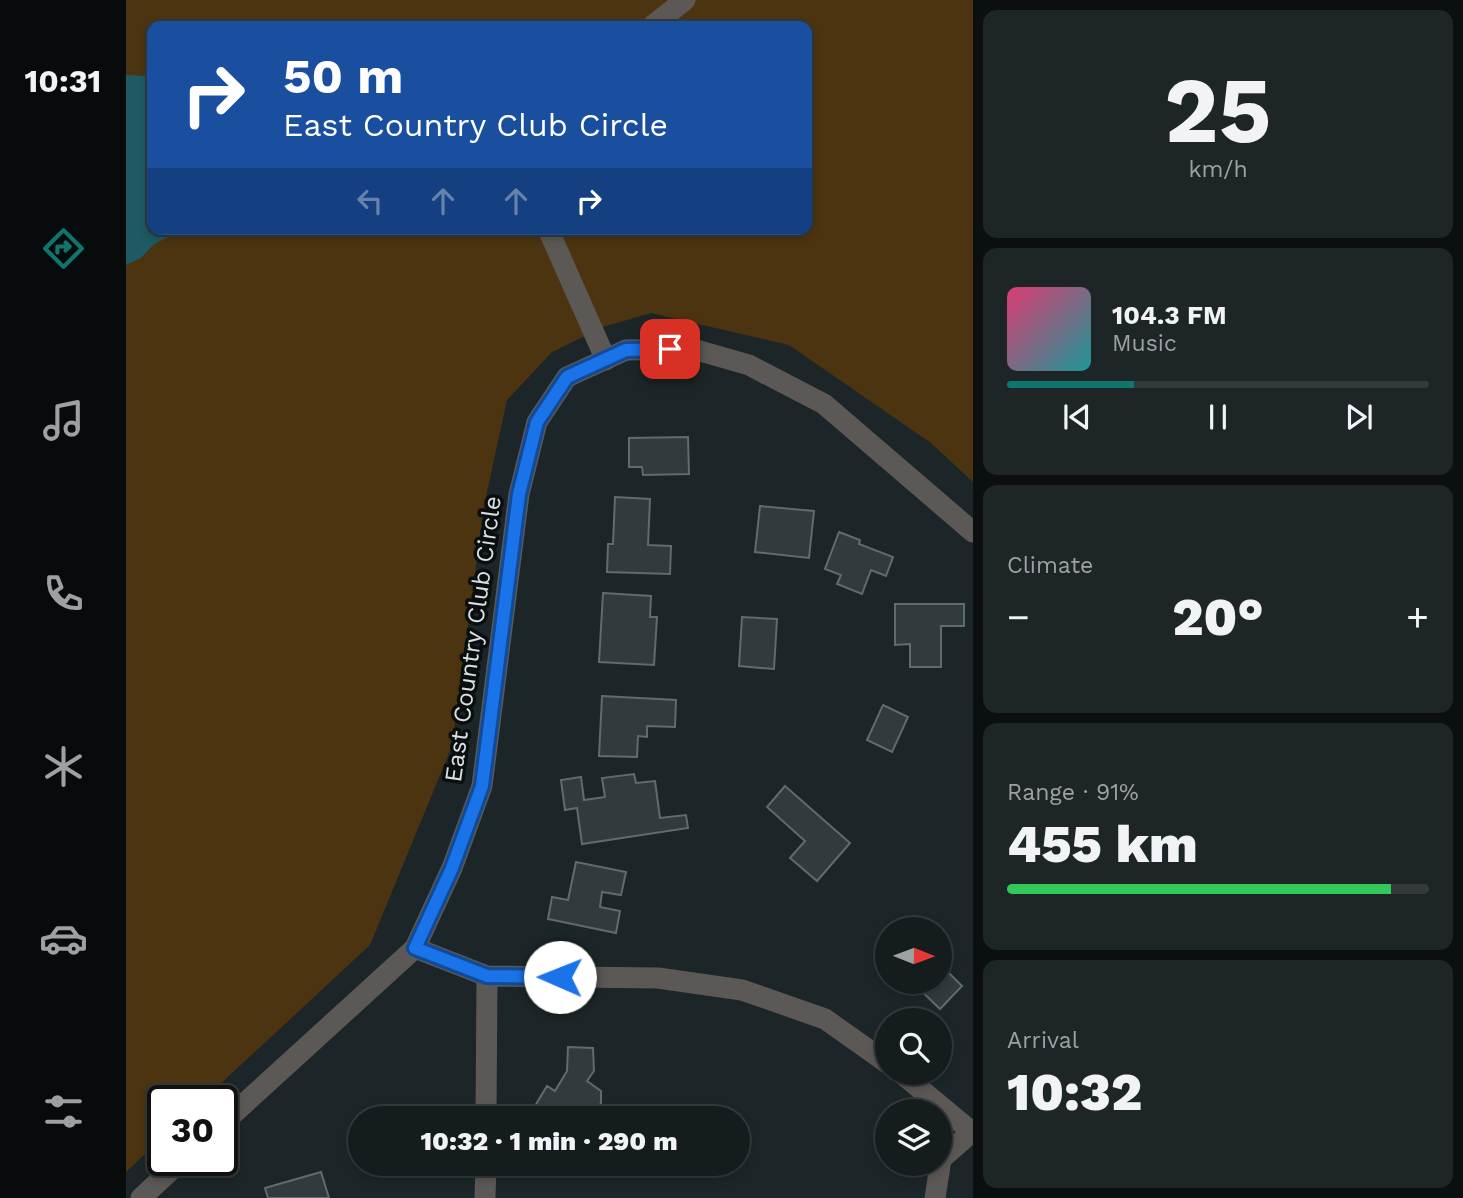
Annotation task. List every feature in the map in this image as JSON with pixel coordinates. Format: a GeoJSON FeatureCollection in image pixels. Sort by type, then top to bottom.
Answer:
{"type":"FeatureCollection","features":[{"type":"Feature","properties":{"kind":"street"},"geometry":{"type":"LineString","coordinates":[[658,21],[685,0]]}},
{"type":"Feature","properties":{"kind":"street"},"geometry":{"type":"LineString","coordinates":[[551,235],[606,360]]}},
{"type":"Feature","properties":{"kind":"street","name":"East Country Club Circle"},"geometry":{"type":"LineString","coordinates":[[238,1109],[415,948],[452,868],[482,786],[519,494],[537,422],[567,377],[626,350],[692,349],[749,365],[824,404],[973,532]]}},
{"type":"Feature","properties":{"kind":"street"},"geometry":{"type":"LineString","coordinates":[[415,948],[487,976],[658,978],[742,990],[825,1019],[875,1054]]}},
{"type":"Feature","properties":{"kind":"street"},"geometry":{"type":"LineString","coordinates":[[486,1106],[487,976]]}},
{"type":"Feature","properties":{"kind":"street"},"geometry":{"type":"LineString","coordinates":[[915,1085],[973,1133],[942,1159],[935,1198]]}},
{"type":"Feature","properties":{"kind":"street"},"geometry":{"type":"LineString","coordinates":[[141,1198],[165,1176]]}},
{"type":"Feature","properties":{"kind":"street"},"geometry":{"type":"LineString","coordinates":[[485,1198],[486,1176]]}},
{"type":"Feature","properties":{"kind":"shaded area"},"geometry":{"type":"Polygon","coordinates":[[[126,0],[973,0],[973,482],[931,443],[789,345],[651,313],[606,326],[552,352],[507,400],[484,506],[452,746],[370,945],[219,1085],[147,1085],[147,1152],[126,1172],[126,0]]]}},
{"type":"Feature","properties":{"kind":"water"},"geometry":{"type":"Polygon","coordinates":[[[126,75],[147,76],[147,235],[173,235],[153,245],[141,258],[126,265],[126,75]]]}},
{"type":"Feature","properties":{"kind":"building"},"geometry":{"type":"Polygon","coordinates":[[[688,437],[689,474],[643,475],[642,467],[629,467],[629,438],[688,437]]]}},
{"type":"Feature","properties":{"kind":"building"},"geometry":{"type":"Polygon","coordinates":[[[615,497],[650,499],[648,545],[671,546],[670,574],[607,572],[608,544],[613,544],[615,497]]]}},
{"type":"Feature","properties":{"kind":"building"},"geometry":{"type":"Polygon","coordinates":[[[760,506],[814,511],[809,558],[755,552],[760,506]]]}},
{"type":"Feature","properties":{"kind":"building"},"geometry":{"type":"Polygon","coordinates":[[[839,532],[860,540],[859,544],[893,557],[886,576],[871,570],[862,594],[837,584],[841,575],[825,569],[839,532]]]}},
{"type":"Feature","properties":{"kind":"building"},"geometry":{"type":"Polygon","coordinates":[[[603,593],[651,596],[650,617],[657,617],[654,665],[599,662],[603,593]]]}},
{"type":"Feature","properties":{"kind":"building"},"geometry":{"type":"Polygon","coordinates":[[[895,604],[964,604],[964,626],[941,626],[941,667],[910,667],[910,644],[895,645],[895,604]]]}},
{"type":"Feature","properties":{"kind":"building"},"geometry":{"type":"Polygon","coordinates":[[[742,617],[777,619],[774,669],[739,666],[742,617]]]}},
{"type":"Feature","properties":{"kind":"building"},"geometry":{"type":"Polygon","coordinates":[[[602,696],[676,700],[675,727],[647,726],[647,737],[638,736],[637,757],[599,756],[602,696]]]}},
{"type":"Feature","properties":{"kind":"building"},"geometry":{"type":"Polygon","coordinates":[[[883,705],[908,717],[892,752],[867,740],[883,705]]]}},
{"type":"Feature","properties":{"kind":"building"},"geometry":{"type":"Polygon","coordinates":[[[634,774],[636,783],[655,781],[660,818],[686,815],[688,828],[582,844],[577,808],[565,810],[561,780],[581,777],[584,800],[605,797],[602,778],[634,774]]]}},
{"type":"Feature","properties":{"kind":"building"},"geometry":{"type":"Polygon","coordinates":[[[785,786],[850,843],[817,881],[790,858],[805,841],[767,807],[785,786]]]}},
{"type":"Feature","properties":{"kind":"building"},"geometry":{"type":"Polygon","coordinates":[[[576,862],[626,872],[621,895],[602,892],[600,907],[620,911],[616,933],[548,919],[552,897],[568,900],[576,862]]]}},
{"type":"Feature","properties":{"kind":"building"},"geometry":{"type":"Polygon","coordinates":[[[952,976],[962,986],[939,1008],[924,994],[952,994],[952,976]]]}},
{"type":"Feature","properties":{"kind":"building"},"geometry":{"type":"Polygon","coordinates":[[[568,1047],[593,1048],[594,1071],[587,1081],[601,1091],[599,1106],[535,1106],[547,1086],[555,1091],[567,1071],[568,1047]]]}},
{"type":"Feature","properties":{"kind":"building"},"geometry":{"type":"Polygon","coordinates":[[[321,1172],[329,1198],[268,1198],[265,1188],[321,1172]]]}},
{"type":"Feature","properties":{"kind":"route"},"geometry":{"type":"LineString","coordinates":[[560,977],[487,976],[415,948],[452,868],[482,786],[519,494],[537,422],[567,377],[626,350],[670,349]]}}]}
